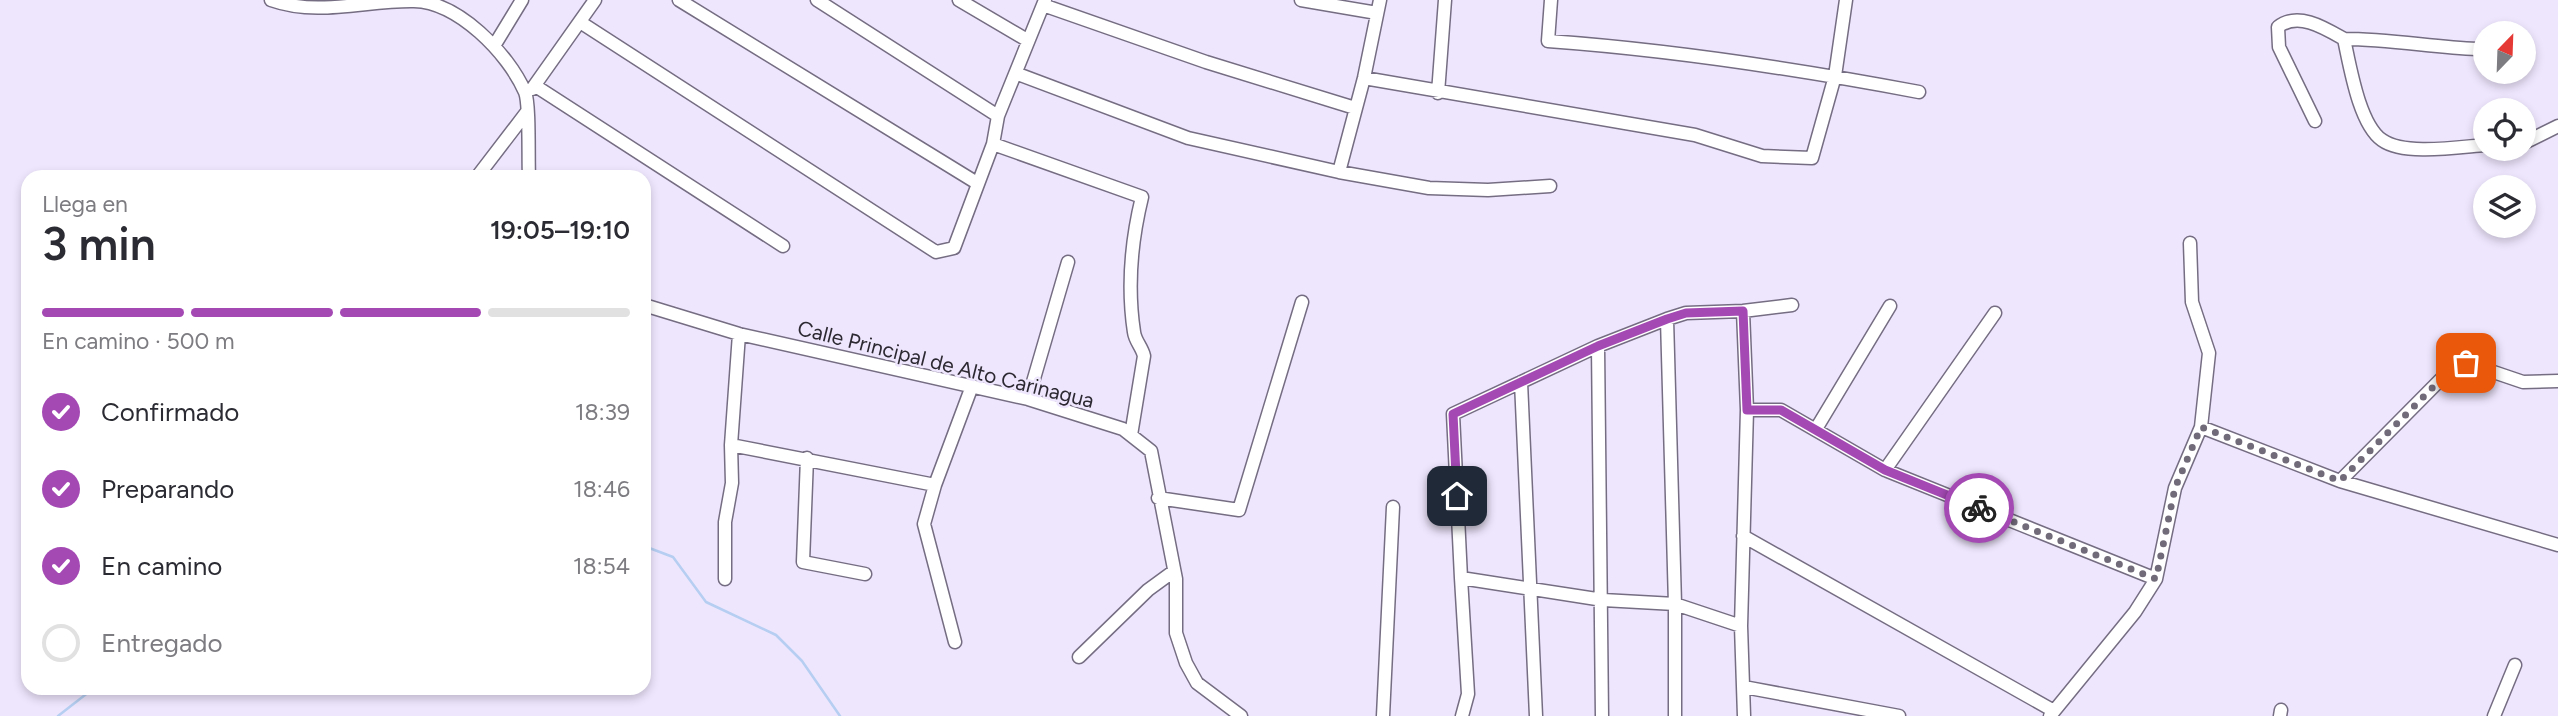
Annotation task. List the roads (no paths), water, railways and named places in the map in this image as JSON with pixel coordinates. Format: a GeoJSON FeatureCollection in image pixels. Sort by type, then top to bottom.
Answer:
{"type":"FeatureCollection","features":[{"type":"Feature","properties":{"kind":"street"},"geometry":{"type":"LineString","coordinates":[[271,0],[332,9],[414,1],[441,6],[462,18],[494,46],[531,90],[783,246]]}},
{"type":"Feature","properties":{"kind":"street"},"geometry":{"type":"LineString","coordinates":[[494,46],[522,0]]}},
{"type":"Feature","properties":{"kind":"street"},"geometry":{"type":"LineString","coordinates":[[529,170],[526,113],[531,90],[595,0]]}},
{"type":"Feature","properties":{"kind":"street"},"geometry":{"type":"LineString","coordinates":[[679,0],[976,183]]}},
{"type":"Feature","properties":{"kind":"street"},"geometry":{"type":"LineString","coordinates":[[817,0],[998,116]]}},
{"type":"Feature","properties":{"kind":"street"},"geometry":{"type":"LineString","coordinates":[[959,0],[1027,40]]}},
{"type":"Feature","properties":{"kind":"street"},"geometry":{"type":"LineString","coordinates":[[1301,0],[1378,7],[1364,78],[1339,172]]}},
{"type":"Feature","properties":{"kind":"street"},"geometry":{"type":"LineString","coordinates":[[1438,93],[1445,0]]}},
{"type":"Feature","properties":{"kind":"street"},"geometry":{"type":"LineString","coordinates":[[1551,0],[1548,41],[1655,49],[1835,76],[1919,92]]}},
{"type":"Feature","properties":{"kind":"street"},"geometry":{"type":"LineString","coordinates":[[1364,78],[1438,93],[1695,135],[1762,156],[1812,158],[1835,76],[1846,0]]}},
{"type":"Feature","properties":{"kind":"street"},"geometry":{"type":"LineString","coordinates":[[580,22],[936,252],[954,247],[993,144],[998,116],[1044,2],[1206,62],[1355,108]]}},
{"type":"Feature","properties":{"kind":"street"},"geometry":{"type":"LineString","coordinates":[[2315,121],[2279,47],[2278,27],[2286,21],[2299,20],[2323,27],[2344,39],[2387,39],[2416,47],[2473,49]]}},
{"type":"Feature","properties":{"kind":"street"},"geometry":{"type":"LineString","coordinates":[[2344,39],[2365,116],[2382,140],[2408,148],[2473,145]]}},
{"type":"Feature","properties":{"kind":"street"},"geometry":{"type":"LineString","coordinates":[[1017,74],[1188,138],[1339,172],[1429,188],[1488,190],[1550,186]]}},
{"type":"Feature","properties":{"kind":"street"},"geometry":{"type":"LineString","coordinates":[[482,170],[526,113]]}},
{"type":"Feature","properties":{"kind":"street"},"geometry":{"type":"LineString","coordinates":[[2536,137],[2558,126]]}},
{"type":"Feature","properties":{"kind":"street"},"geometry":{"type":"LineString","coordinates":[[993,144],[1142,197],[1131,242],[1131,298],[1134,336],[1142,347],[1144,356],[1131,435]]}},
{"type":"Feature","properties":{"kind":"street"},"geometry":{"type":"LineString","coordinates":[[1743,536],[2052,713],[2135,611],[2156,579],[2175,488],[2201,427],[2209,353],[2192,302],[2190,243]]}},
{"type":"Feature","properties":{"kind":"street"},"geometry":{"type":"LineString","coordinates":[[1028,399],[1068,262]]}},
{"type":"Feature","properties":{"kind":"street"},"geometry":{"type":"LineString","coordinates":[[1158,498],[1239,510],[1302,302]]}},
{"type":"Feature","properties":{"kind":"street"},"geometry":{"type":"LineString","coordinates":[[1462,716],[1468,694],[1453,414],[1598,346],[1667,319],[1686,313],[1743,311],[1792,305]]}},
{"type":"Feature","properties":{"kind":"street"},"geometry":{"type":"LineString","coordinates":[[1816,429],[1890,306]]}},
{"type":"Feature","properties":{"kind":"street","name":"Calle Principal de Alto Carinagua"},"geometry":{"type":"LineString","coordinates":[[651,307],[739,334],[1028,399],[1123,429],[1151,451],[1174,570],[1176,633],[1186,663],[1197,682],[1241,716]]}},
{"type":"Feature","properties":{"kind":"street"},"geometry":{"type":"LineString","coordinates":[[1743,311],[1747,410],[1741,625],[1745,716]]}},
{"type":"Feature","properties":{"kind":"street"},"geometry":{"type":"LineString","coordinates":[[1885,470],[1995,313]]}},
{"type":"Feature","properties":{"kind":"street"},"geometry":{"type":"LineString","coordinates":[[1667,319],[1675,604],[1675,716]]}},
{"type":"Feature","properties":{"kind":"street"},"geometry":{"type":"LineString","coordinates":[[725,579],[725,522],[732,482],[731,445],[739,334]]}},
{"type":"Feature","properties":{"kind":"street"},"geometry":{"type":"LineString","coordinates":[[1598,346],[1603,600],[1602,716]]}},
{"type":"Feature","properties":{"kind":"street"},"geometry":{"type":"LineString","coordinates":[[2340,481],[2454,366],[2466,363],[2522,382],[2558,380]]}},
{"type":"Feature","properties":{"kind":"street"},"geometry":{"type":"LineString","coordinates":[[1521,382],[1536,716]]}},
{"type":"Feature","properties":{"kind":"street"},"geometry":{"type":"LineString","coordinates":[[955,642],[924,524],[935,485],[972,386]]}},
{"type":"Feature","properties":{"kind":"street"},"geometry":{"type":"LineString","coordinates":[[1747,410],[1781,410],[1885,470],[2156,579]]}},
{"type":"Feature","properties":{"kind":"street"},"geometry":{"type":"LineString","coordinates":[[2201,427],[2340,481],[2558,545]]}},
{"type":"Feature","properties":{"kind":"street"},"geometry":{"type":"LineString","coordinates":[[731,445],[935,485]]}},
{"type":"Feature","properties":{"kind":"street"},"geometry":{"type":"LineString","coordinates":[[807,458],[803,562],[865,574]]}},
{"type":"Feature","properties":{"kind":"street"},"geometry":{"type":"LineString","coordinates":[[1382,716],[1393,507]]}},
{"type":"Feature","properties":{"kind":"street"},"geometry":{"type":"LineString","coordinates":[[1079,657],[1148,590],[1174,570]]}},
{"type":"Feature","properties":{"kind":"street"},"geometry":{"type":"LineString","coordinates":[[1461,578],[1603,600],[1675,604],[1741,625]]}},
{"type":"Feature","properties":{"kind":"street"},"geometry":{"type":"LineString","coordinates":[[2494,716],[2515,665]]}},
{"type":"Feature","properties":{"kind":"street"},"geometry":{"type":"LineString","coordinates":[[1744,687],[1899,716]]}},
{"type":"Feature","properties":{"kind":"waterway"},"geometry":{"type":"LineString","coordinates":[[651,549],[673,557],[706,602],[776,635],[802,661],[840,716]]}},
{"type":"Feature","properties":{"kind":"waterway"},"geometry":{"type":"LineString","coordinates":[[58,716],[85,695]]}}]}
